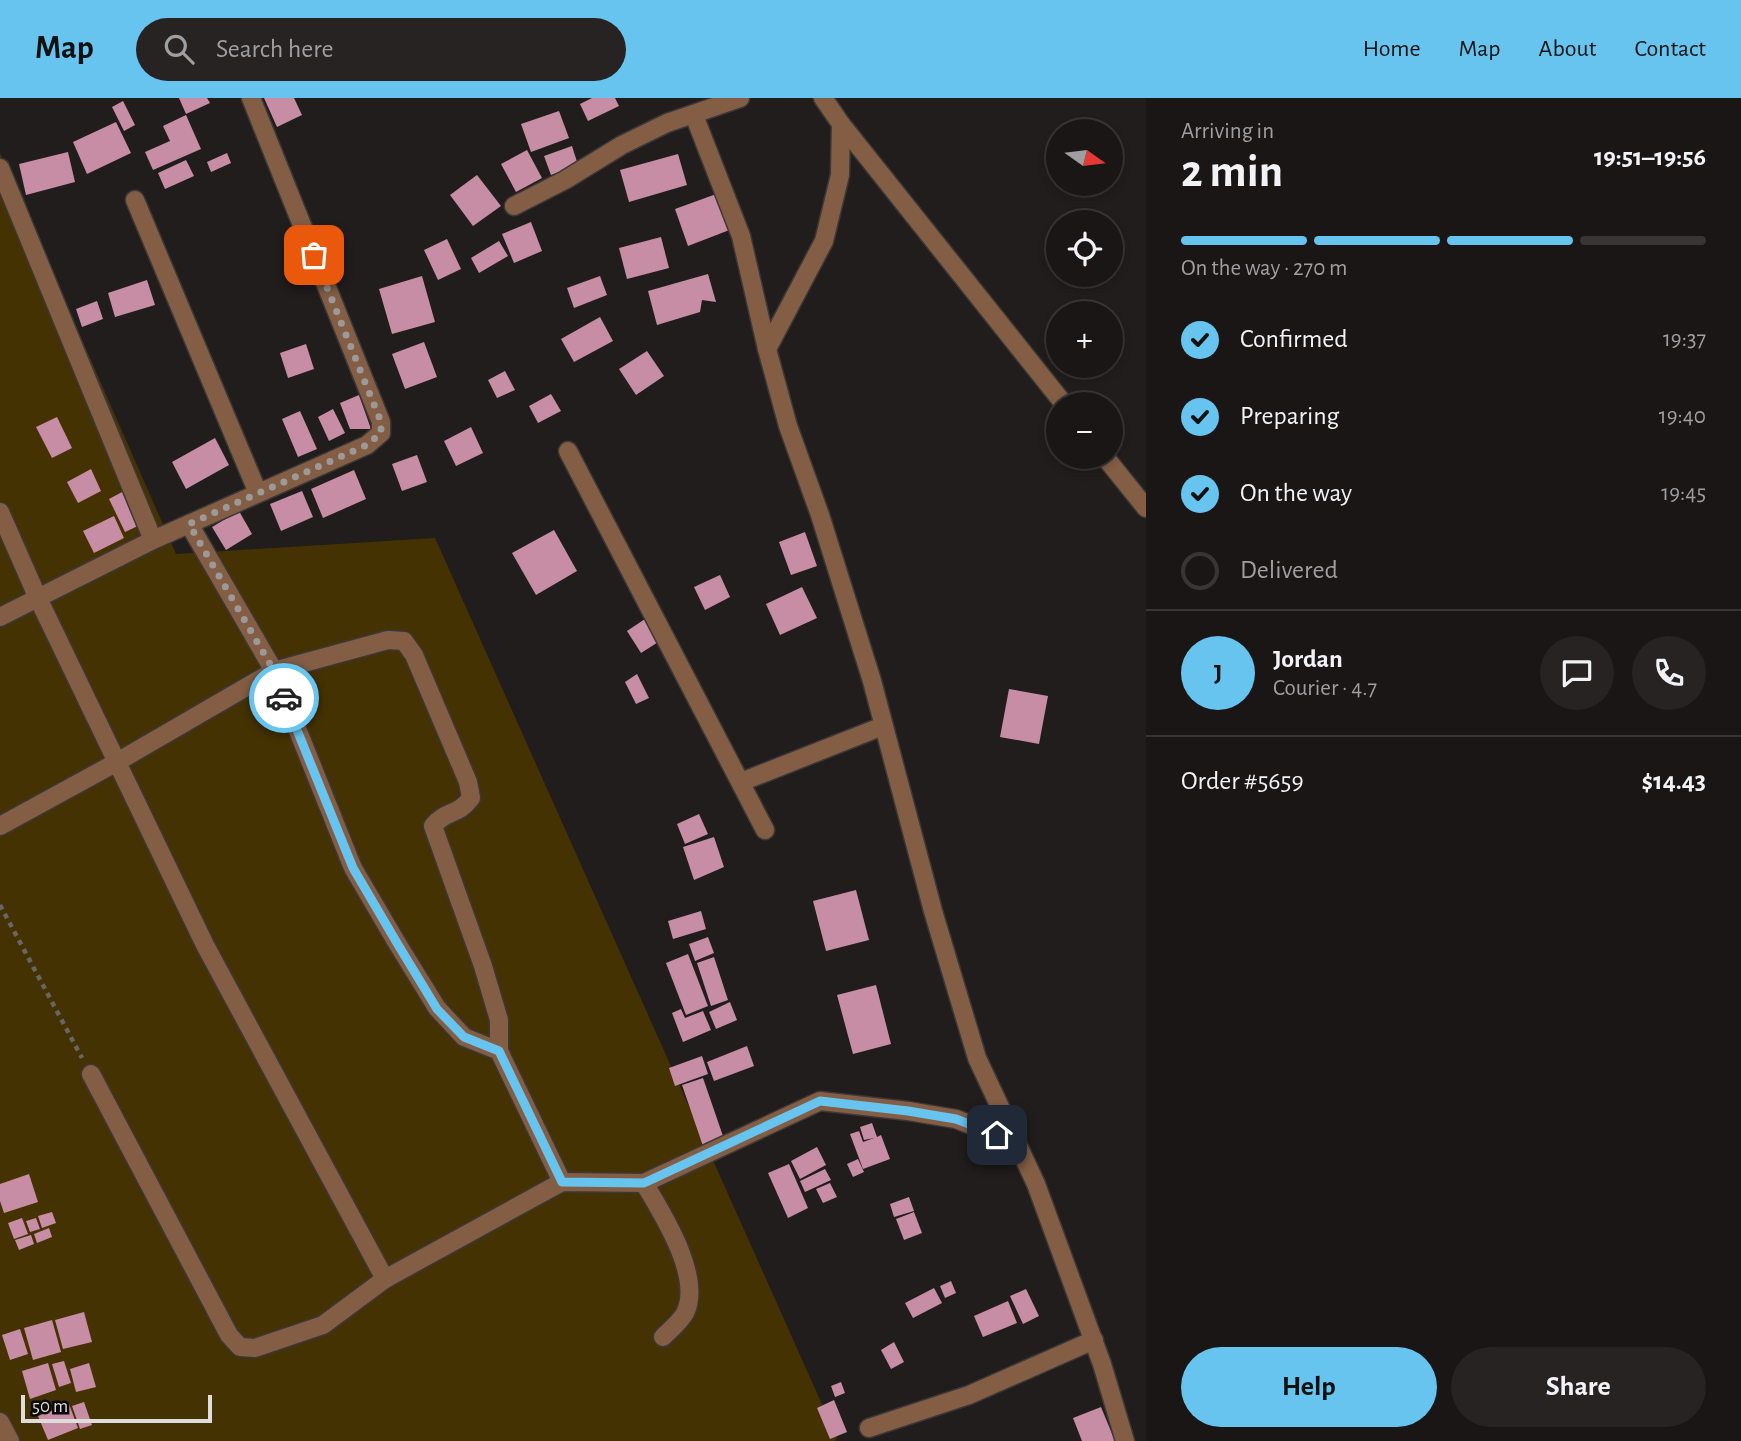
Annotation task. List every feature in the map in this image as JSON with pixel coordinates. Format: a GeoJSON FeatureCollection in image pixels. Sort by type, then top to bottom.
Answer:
{"type":"FeatureCollection","features":[{"type":"Feature","properties":{"kind":"street"},"geometry":{"type":"LineString","coordinates":[[0,617],[37,596],[153,540],[367,445],[381,433],[381,422],[251,98]]}},
{"type":"Feature","properties":{"kind":"street"},"geometry":{"type":"LineString","coordinates":[[514,206],[565,180],[622,145],[667,123],[740,98]]}},
{"type":"Feature","properties":{"kind":"street"},"geometry":{"type":"LineString","coordinates":[[823,98],[1054,392]]}},
{"type":"Feature","properties":{"kind":"street"},"geometry":{"type":"LineString","coordinates":[[694,115],[741,236],[788,426],[824,528],[872,681],[933,911],[977,1058],[1036,1184],[1094,1340],[1125,1441]]}},
{"type":"Feature","properties":{"kind":"street"},"geometry":{"type":"LineString","coordinates":[[767,349],[824,241],[840,175],[842,124]]}},
{"type":"Feature","properties":{"kind":"street"},"geometry":{"type":"LineString","coordinates":[[0,168],[153,540]]}},
{"type":"Feature","properties":{"kind":"street"},"geometry":{"type":"LineString","coordinates":[[135,200],[258,493]]}},
{"type":"Feature","properties":{"kind":"street"},"geometry":{"type":"LineString","coordinates":[[568,451],[765,830]]}},
{"type":"Feature","properties":{"kind":"street"},"geometry":{"type":"LineString","coordinates":[[1115,469],[1146,508]]}},
{"type":"Feature","properties":{"kind":"street"},"geometry":{"type":"LineString","coordinates":[[0,512],[37,596],[205,945],[385,1279]]}},
{"type":"Feature","properties":{"kind":"street"},"geometry":{"type":"LineString","coordinates":[[189,524],[274,671],[353,868],[397,943],[437,1009],[464,1037],[499,1051]]}},
{"type":"Feature","properties":{"kind":"street"},"geometry":{"type":"LineString","coordinates":[[0,826],[274,671],[388,640],[404,641],[414,655],[467,782],[471,798],[462,810],[440,817],[433,826],[484,966],[499,1020],[499,1051],[562,1182]]}},
{"type":"Feature","properties":{"kind":"street"},"geometry":{"type":"LineString","coordinates":[[741,782],[883,726]]}},
{"type":"Feature","properties":{"kind":"street"},"geometry":{"type":"LineString","coordinates":[[91,1074],[229,1335],[240,1347],[256,1348],[323,1325],[385,1279],[562,1182],[644,1183],[820,1101],[956,1119],[1017,1143]]}},
{"type":"Feature","properties":{"kind":"street"},"geometry":{"type":"LineString","coordinates":[[644,1183],[673,1236],[690,1291],[685,1313],[663,1337]]}},
{"type":"Feature","properties":{"kind":"street"},"geometry":{"type":"LineString","coordinates":[[869,1428],[969,1395],[1094,1340]]}},
{"type":"Feature","properties":{"kind":"street"},"geometry":{"type":"LineString","coordinates":[[0,1422],[10,1441]]}},
{"type":"Feature","properties":{"kind":"path"},"geometry":{"type":"LineString","coordinates":[[0,905],[91,1074]]}},
{"type":"Feature","properties":{"kind":"shaded area"},"geometry":{"type":"Polygon","coordinates":[[[0,153],[176,554],[435,538],[837,1438],[835,1441],[0,1441],[0,153]]]}},
{"type":"Feature","properties":{"kind":"building"},"geometry":{"type":"Polygon","coordinates":[[[179,98],[207,98],[210,103],[186,114],[179,98]]]}},
{"type":"Feature","properties":{"kind":"building"},"geometry":{"type":"Polygon","coordinates":[[[264,98],[294,98],[302,115],[277,127],[264,98]]]}},
{"type":"Feature","properties":{"kind":"building"},"geometry":{"type":"Polygon","coordinates":[[[592,98],[615,98],[619,106],[588,121],[580,104],[592,98]]]}},
{"type":"Feature","properties":{"kind":"building"},"geometry":{"type":"Polygon","coordinates":[[[123,101],[135,125],[124,131],[112,107],[123,101]]]}},
{"type":"Feature","properties":{"kind":"building"},"geometry":{"type":"Polygon","coordinates":[[[559,111],[569,138],[531,152],[521,124],[559,111]]]}},
{"type":"Feature","properties":{"kind":"building"},"geometry":{"type":"Polygon","coordinates":[[[186,115],[201,149],[153,170],[145,152],[170,141],[163,126],[186,115]]]}},
{"type":"Feature","properties":{"kind":"building"},"geometry":{"type":"Polygon","coordinates":[[[116,122],[131,153],[87,174],[73,142],[116,122]]]}},
{"type":"Feature","properties":{"kind":"building"},"geometry":{"type":"Polygon","coordinates":[[[572,146],[578,165],[551,175],[544,156],[572,146]]]}},
{"type":"Feature","properties":{"kind":"building"},"geometry":{"type":"Polygon","coordinates":[[[527,150],[542,178],[516,192],[501,164],[527,150]]]}},
{"type":"Feature","properties":{"kind":"building"},"geometry":{"type":"Polygon","coordinates":[[[68,152],[75,182],[26,195],[19,164],[68,152]]]}},
{"type":"Feature","properties":{"kind":"building"},"geometry":{"type":"Polygon","coordinates":[[[227,153],[231,163],[211,172],[207,162],[227,153]]]}},
{"type":"Feature","properties":{"kind":"building"},"geometry":{"type":"Polygon","coordinates":[[[678,154],[687,185],[629,202],[620,170],[678,154]]]}},
{"type":"Feature","properties":{"kind":"building"},"geometry":{"type":"Polygon","coordinates":[[[186,160],[194,176],[165,189],[158,173],[186,160]]]}},
{"type":"Feature","properties":{"kind":"building"},"geometry":{"type":"Polygon","coordinates":[[[477,175],[501,206],[473,226],[450,195],[477,175]]]}},
{"type":"Feature","properties":{"kind":"building"},"geometry":{"type":"Polygon","coordinates":[[[719,193],[732,229],[688,246],[675,209],[719,193]]]}},
{"type":"Feature","properties":{"kind":"building"},"geometry":{"type":"Polygon","coordinates":[[[531,222],[542,251],[514,263],[502,234],[531,222]]]}},
{"type":"Feature","properties":{"kind":"building"},"geometry":{"type":"Polygon","coordinates":[[[661,237],[669,268],[627,279],[619,248],[661,237]]]}},
{"type":"Feature","properties":{"kind":"building"},"geometry":{"type":"Polygon","coordinates":[[[447,239],[461,269],[438,280],[424,250],[447,239]]]}},
{"type":"Feature","properties":{"kind":"building"},"geometry":{"type":"Polygon","coordinates":[[[499,241],[508,256],[479,273],[471,258],[499,241]]]}},
{"type":"Feature","properties":{"kind":"building"},"geometry":{"type":"Polygon","coordinates":[[[708,274],[716,302],[702,300],[700,312],[657,325],[648,291],[708,274]]]}},
{"type":"Feature","properties":{"kind":"building"},"geometry":{"type":"Polygon","coordinates":[[[422,276],[435,322],[392,334],[379,289],[422,276]]]}},
{"type":"Feature","properties":{"kind":"building"},"geometry":{"type":"Polygon","coordinates":[[[600,276],[607,295],[574,308],[567,288],[600,276]]]}},
{"type":"Feature","properties":{"kind":"building"},"geometry":{"type":"Polygon","coordinates":[[[147,280],[155,305],[115,317],[108,293],[147,280]]]}},
{"type":"Feature","properties":{"kind":"building"},"geometry":{"type":"Polygon","coordinates":[[[97,301],[103,319],[82,327],[76,309],[97,301]]]}},
{"type":"Feature","properties":{"kind":"building"},"geometry":{"type":"Polygon","coordinates":[[[600,317],[613,341],[574,362],[561,339],[600,317]]]}},
{"type":"Feature","properties":{"kind":"building"},"geometry":{"type":"Polygon","coordinates":[[[424,342],[437,377],[405,389],[392,354],[424,342]]]}},
{"type":"Feature","properties":{"kind":"building"},"geometry":{"type":"Polygon","coordinates":[[[306,344],[314,369],[288,378],[280,353],[306,344]]]}},
{"type":"Feature","properties":{"kind":"building"},"geometry":{"type":"Polygon","coordinates":[[[647,351],[664,376],[636,395],[619,369],[647,351]]]}},
{"type":"Feature","properties":{"kind":"building"},"geometry":{"type":"Polygon","coordinates":[[[505,371],[515,390],[497,398],[488,380],[505,371]]]}},
{"type":"Feature","properties":{"kind":"building"},"geometry":{"type":"Polygon","coordinates":[[[551,394],[561,411],[538,423],[529,406],[551,394]]]}},
{"type":"Feature","properties":{"kind":"building"},"geometry":{"type":"Polygon","coordinates":[[[359,395],[371,429],[350,429],[340,403],[359,395]]]}},
{"type":"Feature","properties":{"kind":"building"},"geometry":{"type":"Polygon","coordinates":[[[333,409],[345,433],[329,441],[318,417],[333,409]]]}},
{"type":"Feature","properties":{"kind":"building"},"geometry":{"type":"Polygon","coordinates":[[[300,411],[317,449],[298,457],[282,419],[300,411]]]}},
{"type":"Feature","properties":{"kind":"building"},"geometry":{"type":"Polygon","coordinates":[[[57,417],[72,448],[52,458],[36,427],[57,417]]]}},
{"type":"Feature","properties":{"kind":"building"},"geometry":{"type":"Polygon","coordinates":[[[471,427],[483,453],[456,466],[444,441],[471,427]]]}},
{"type":"Feature","properties":{"kind":"building"},"geometry":{"type":"Polygon","coordinates":[[[215,438],[229,465],[186,489],[172,462],[215,438]]]}},
{"type":"Feature","properties":{"kind":"building"},"geometry":{"type":"Polygon","coordinates":[[[417,455],[427,482],[402,491],[392,464],[417,455]]]}},
{"type":"Feature","properties":{"kind":"building"},"geometry":{"type":"Polygon","coordinates":[[[91,469],[101,491],[78,503],[67,482],[91,469]]]}},
{"type":"Feature","properties":{"kind":"building"},"geometry":{"type":"Polygon","coordinates":[[[354,470],[366,499],[323,518],[311,489],[354,470]]]}},
{"type":"Feature","properties":{"kind":"building"},"geometry":{"type":"Polygon","coordinates":[[[124,491],[140,525],[125,532],[109,499],[124,491]]]}},
{"type":"Feature","properties":{"kind":"building"},"geometry":{"type":"Polygon","coordinates":[[[302,491],[313,517],[281,531],[270,504],[302,491]]]}},
{"type":"Feature","properties":{"kind":"building"},"geometry":{"type":"Polygon","coordinates":[[[239,511],[252,534],[226,550],[212,527],[239,511]]]}},
{"type":"Feature","properties":{"kind":"building"},"geometry":{"type":"Polygon","coordinates":[[[114,516],[124,538],[94,553],[83,531],[114,516]]]}},
{"type":"Feature","properties":{"kind":"building"},"geometry":{"type":"Polygon","coordinates":[[[554,530],[577,571],[536,595],[512,553],[554,530]]]}},
{"type":"Feature","properties":{"kind":"building"},"geometry":{"type":"Polygon","coordinates":[[[805,532],[817,566],[791,575],[779,542],[805,532]]]}},
{"type":"Feature","properties":{"kind":"building"},"geometry":{"type":"Polygon","coordinates":[[[720,575],[730,597],[705,610],[694,587],[720,575]]]}},
{"type":"Feature","properties":{"kind":"building"},"geometry":{"type":"Polygon","coordinates":[[[802,587],[817,618],[780,635],[766,604],[802,587]]]}},
{"type":"Feature","properties":{"kind":"building"},"geometry":{"type":"Polygon","coordinates":[[[648,617],[663,639],[641,653],[627,631],[648,617]]]}},
{"type":"Feature","properties":{"kind":"building"},"geometry":{"type":"Polygon","coordinates":[[[637,674],[649,698],[636,704],[625,682],[637,674]]]}},
{"type":"Feature","properties":{"kind":"building"},"geometry":{"type":"Polygon","coordinates":[[[1009,689],[1048,696],[1039,744],[1000,737],[1009,689]]]}},
{"type":"Feature","properties":{"kind":"building"},"geometry":{"type":"Polygon","coordinates":[[[699,814],[708,834],[685,844],[677,824],[699,814]]]}},
{"type":"Feature","properties":{"kind":"building"},"geometry":{"type":"Polygon","coordinates":[[[714,837],[724,867],[694,880],[683,847],[714,837]]]}},
{"type":"Feature","properties":{"kind":"building"},"geometry":{"type":"Polygon","coordinates":[[[856,890],[869,940],[826,951],[813,901],[856,890]]]}},
{"type":"Feature","properties":{"kind":"building"},"geometry":{"type":"Polygon","coordinates":[[[701,911],[706,929],[673,939],[668,921],[701,911]]]}},
{"type":"Feature","properties":{"kind":"building"},"geometry":{"type":"Polygon","coordinates":[[[708,937],[714,953],[695,961],[689,944],[708,937]]]}},
{"type":"Feature","properties":{"kind":"building"},"geometry":{"type":"Polygon","coordinates":[[[688,954],[708,1006],[686,1015],[666,963],[688,954]]]}},
{"type":"Feature","properties":{"kind":"building"},"geometry":{"type":"Polygon","coordinates":[[[714,957],[728,1000],[711,1006],[697,963],[714,957]]]}},
{"type":"Feature","properties":{"kind":"building"},"geometry":{"type":"Polygon","coordinates":[[[876,985],[891,1044],[853,1054],[837,995],[876,985]]]}},
{"type":"Feature","properties":{"kind":"building"},"geometry":{"type":"Polygon","coordinates":[[[730,1002],[737,1020],[716,1029],[709,1012],[730,1002]]]}},
{"type":"Feature","properties":{"kind":"building"},"geometry":{"type":"Polygon","coordinates":[[[681,1009],[685,1018],[703,1011],[711,1030],[683,1042],[672,1013],[681,1009]]]}},
{"type":"Feature","properties":{"kind":"building"},"geometry":{"type":"Polygon","coordinates":[[[747,1046],[754,1066],[714,1081],[707,1062],[747,1046]]]}},
{"type":"Feature","properties":{"kind":"building"},"geometry":{"type":"Polygon","coordinates":[[[702,1056],[708,1074],[675,1086],[669,1068],[702,1056]]]}},
{"type":"Feature","properties":{"kind":"building"},"geometry":{"type":"Polygon","coordinates":[[[703,1078],[724,1139],[703,1146],[682,1085],[703,1078]]]}},
{"type":"Feature","properties":{"kind":"building"},"geometry":{"type":"Polygon","coordinates":[[[872,1123],[877,1137],[881,1135],[890,1159],[863,1169],[850,1134],[859,1131],[863,1142],[874,1138],[864,1140],[860,1127],[872,1123]]]}},
{"type":"Feature","properties":{"kind":"building"},"geometry":{"type":"Polygon","coordinates":[[[817,1147],[826,1165],[800,1179],[791,1161],[817,1147]]]}},
{"type":"Feature","properties":{"kind":"building"},"geometry":{"type":"Polygon","coordinates":[[[858,1159],[864,1172],[853,1177],[847,1164],[858,1159]]]}},
{"type":"Feature","properties":{"kind":"building"},"geometry":{"type":"Polygon","coordinates":[[[789,1164],[808,1208],[788,1218],[768,1173],[789,1164]]]}},
{"type":"Feature","properties":{"kind":"building"},"geometry":{"type":"Polygon","coordinates":[[[825,1169],[831,1180],[805,1192],[800,1181],[825,1169]]]}},
{"type":"Feature","properties":{"kind":"building"},"geometry":{"type":"Polygon","coordinates":[[[29,1174],[38,1202],[4,1213],[0,1201],[0,1184],[29,1174]]]}},
{"type":"Feature","properties":{"kind":"building"},"geometry":{"type":"Polygon","coordinates":[[[830,1183],[837,1197],[823,1203],[816,1189],[830,1183]]]}},
{"type":"Feature","properties":{"kind":"building"},"geometry":{"type":"Polygon","coordinates":[[[909,1197],[914,1211],[894,1217],[890,1204],[909,1197]]]}},
{"type":"Feature","properties":{"kind":"building"},"geometry":{"type":"Polygon","coordinates":[[[52,1212],[56,1223],[42,1228],[38,1216],[52,1212]]]}},
{"type":"Feature","properties":{"kind":"building"},"geometry":{"type":"Polygon","coordinates":[[[914,1212],[922,1233],[904,1240],[896,1219],[914,1212]]]}},
{"type":"Feature","properties":{"kind":"building"},"geometry":{"type":"Polygon","coordinates":[[[22,1218],[28,1234],[14,1239],[8,1223],[22,1218]]]}},
{"type":"Feature","properties":{"kind":"building"},"geometry":{"type":"Polygon","coordinates":[[[36,1218],[40,1229],[30,1232],[26,1221],[36,1218]]]}},
{"type":"Feature","properties":{"kind":"building"},"geometry":{"type":"Polygon","coordinates":[[[49,1228],[52,1237],[37,1243],[34,1234],[49,1228]]]}},
{"type":"Feature","properties":{"kind":"building"},"geometry":{"type":"Polygon","coordinates":[[[31,1235],[34,1244],[19,1250],[15,1240],[31,1235]]]}},
{"type":"Feature","properties":{"kind":"building"},"geometry":{"type":"Polygon","coordinates":[[[951,1281],[956,1293],[945,1298],[940,1286],[951,1281]]]}},
{"type":"Feature","properties":{"kind":"building"},"geometry":{"type":"Polygon","coordinates":[[[934,1288],[942,1303],[913,1318],[905,1303],[934,1288]]]}},
{"type":"Feature","properties":{"kind":"building"},"geometry":{"type":"Polygon","coordinates":[[[1026,1289],[1039,1316],[1023,1324],[1010,1296],[1026,1289]]]}},
{"type":"Feature","properties":{"kind":"building"},"geometry":{"type":"Polygon","coordinates":[[[1008,1301],[1017,1323],[983,1337],[974,1316],[1008,1301]]]}},
{"type":"Feature","properties":{"kind":"building"},"geometry":{"type":"Polygon","coordinates":[[[84,1312],[92,1342],[63,1349],[55,1320],[84,1312]]]}},
{"type":"Feature","properties":{"kind":"building"},"geometry":{"type":"Polygon","coordinates":[[[52,1320],[61,1352],[33,1360],[24,1328],[52,1320]]]}},
{"type":"Feature","properties":{"kind":"building"},"geometry":{"type":"Polygon","coordinates":[[[20,1329],[28,1354],[10,1360],[2,1335],[20,1329]]]}},
{"type":"Feature","properties":{"kind":"building"},"geometry":{"type":"Polygon","coordinates":[[[894,1342],[904,1362],[891,1369],[881,1350],[894,1342]]]}},
{"type":"Feature","properties":{"kind":"building"},"geometry":{"type":"Polygon","coordinates":[[[64,1361],[71,1383],[59,1387],[52,1364],[64,1361]]]}},
{"type":"Feature","properties":{"kind":"building"},"geometry":{"type":"Polygon","coordinates":[[[48,1363],[56,1390],[30,1399],[22,1371],[48,1363]]]}},
{"type":"Feature","properties":{"kind":"building"},"geometry":{"type":"Polygon","coordinates":[[[89,1363],[96,1387],[76,1392],[70,1369],[89,1363]]]}},
{"type":"Feature","properties":{"kind":"building"},"geometry":{"type":"Polygon","coordinates":[[[841,1382],[845,1393],[835,1397],[831,1386],[841,1382]]]}},
{"type":"Feature","properties":{"kind":"building"},"geometry":{"type":"Polygon","coordinates":[[[834,1400],[847,1432],[830,1439],[817,1408],[834,1400]]]}},
{"type":"Feature","properties":{"kind":"building"},"geometry":{"type":"Polygon","coordinates":[[[84,1402],[92,1425],[80,1429],[72,1406],[84,1402]]]}},
{"type":"Feature","properties":{"kind":"building"},"geometry":{"type":"Polygon","coordinates":[[[69,1404],[78,1428],[48,1440],[38,1416],[69,1404]]]}},
{"type":"Feature","properties":{"kind":"building"},"geometry":{"type":"Polygon","coordinates":[[[1101,1407],[1115,1441],[1082,1441],[1073,1418],[1101,1407]]]}},
{"type":"Feature","properties":{"kind":"way so far"},"geometry":{"type":"LineString","coordinates":[[284,698],[274,671],[189,524],[367,445],[381,433],[381,422],[314,255]]}},
{"type":"Feature","properties":{"kind":"route"},"geometry":{"type":"LineString","coordinates":[[284,698],[353,868],[437,1009],[464,1037],[499,1051],[562,1182],[644,1183],[820,1101],[956,1119],[997,1135]]}}]}
